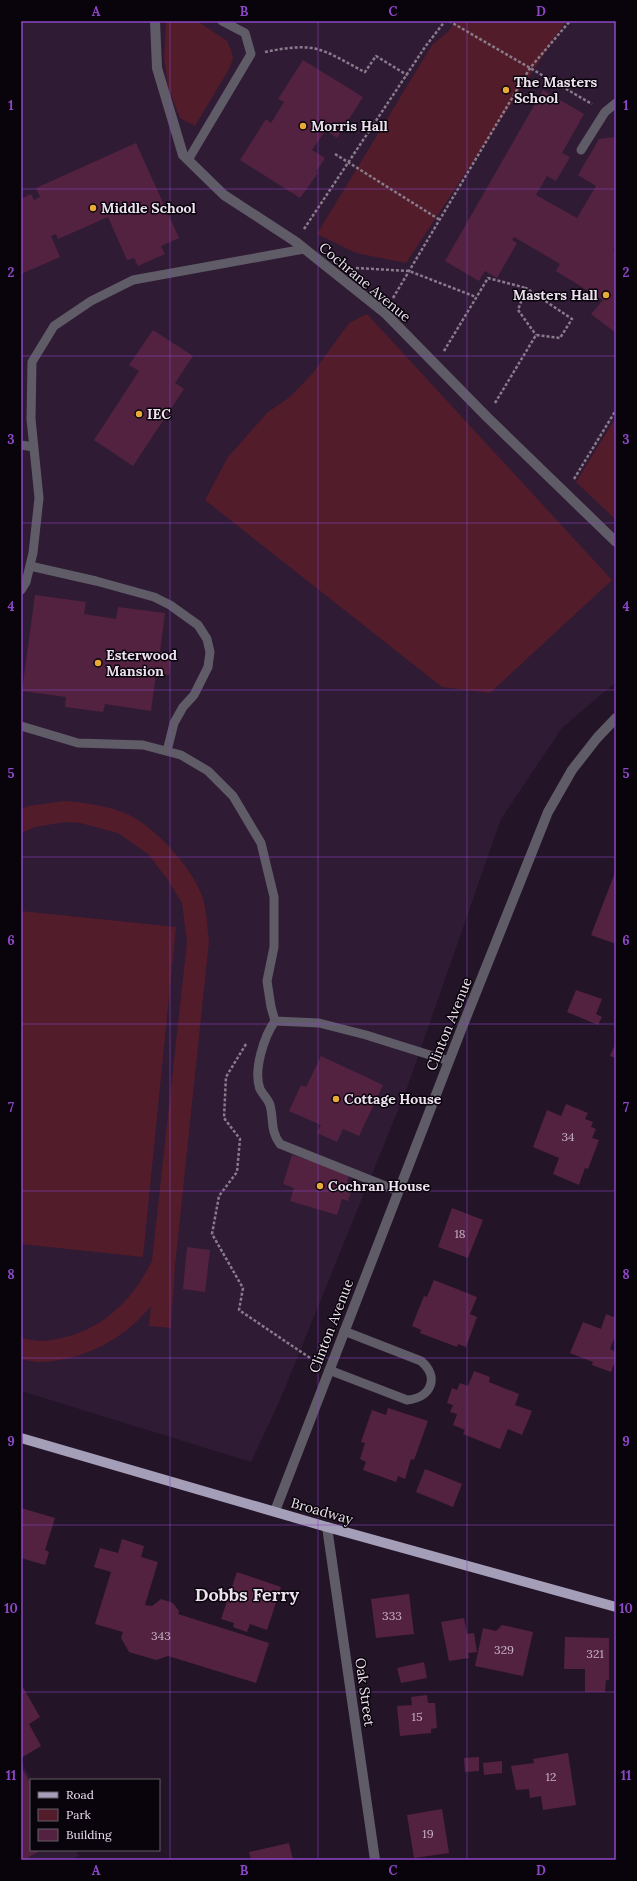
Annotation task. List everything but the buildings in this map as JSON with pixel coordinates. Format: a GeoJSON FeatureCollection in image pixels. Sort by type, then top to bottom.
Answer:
{"type":"FeatureCollection","features":[{"type":"Feature","properties":{"kind":"main road","name":"Broadway"},"geometry":{"type":"LineString","coordinates":[[21,1438],[327,1527],[616,1607]]}},
{"type":"Feature","properties":{"kind":"street","name":"Cochrane Avenue"},"geometry":{"type":"LineString","coordinates":[[155,21],[157,68],[183,155],[224,195],[296,242],[304,250],[385,313],[565,495],[616,542]]}},
{"type":"Feature","properties":{"kind":"street","name":"Clinton Avenue"},"geometry":{"type":"LineString","coordinates":[[275,1511],[398,1191],[548,812],[572,770],[597,738],[616,718]]}},
{"type":"Feature","properties":{"kind":"street","name":"Oak Street"},"geometry":{"type":"LineString","coordinates":[[327,1527],[375,1860]]}},
{"type":"Feature","properties":{"kind":"lane"},"geometry":{"type":"LineString","coordinates":[[188,160],[252,54],[245,33],[222,21]]}},
{"type":"Feature","properties":{"kind":"lane"},"geometry":{"type":"LineString","coordinates":[[582,150],[605,112],[616,103]]}},
{"type":"Feature","properties":{"kind":"lane"},"geometry":{"type":"LineString","coordinates":[[21,590],[26,582],[33,553],[39,498],[31,418],[32,362],[54,326],[91,301],[133,280],[304,250]]}},
{"type":"Feature","properties":{"kind":"lane"},"geometry":{"type":"LineString","coordinates":[[21,446],[34,447]]}},
{"type":"Feature","properties":{"kind":"lane"},"geometry":{"type":"LineString","coordinates":[[30,566],[96,581],[154,597],[170,605],[198,625],[207,639],[210,652],[208,667],[197,690],[183,707],[174,724],[167,751]]}},
{"type":"Feature","properties":{"kind":"lane"},"geometry":{"type":"LineString","coordinates":[[21,726],[78,743],[143,745],[181,755],[208,771],[233,796],[261,843],[274,897],[274,947],[267,981],[271,1007],[276,1021],[263,1048],[258,1068],[260,1089],[269,1104],[274,1136],[280,1144],[398,1191]]}},
{"type":"Feature","properties":{"kind":"lane"},"geometry":{"type":"LineString","coordinates":[[276,1021],[319,1023],[366,1035],[449,1061]]}},
{"type":"Feature","properties":{"kind":"lane"},"geometry":{"type":"LineString","coordinates":[[329,1370],[407,1400],[418,1399],[427,1393],[431,1384],[431,1374],[428,1367],[421,1361],[344,1331]]}},
{"type":"Feature","properties":{"kind":"path"},"geometry":{"type":"LineString","coordinates":[[296,242],[348,162],[445,21]]}},
{"type":"Feature","properties":{"kind":"path"},"geometry":{"type":"LineString","coordinates":[[449,21],[605,112]]}},
{"type":"Feature","properties":{"kind":"path"},"geometry":{"type":"LineString","coordinates":[[385,313],[530,68],[570,21]]}},
{"type":"Feature","properties":{"kind":"path"},"geometry":{"type":"LineString","coordinates":[[252,54],[289,48],[312,48],[335,56],[365,72],[376,56],[407,75]]}},
{"type":"Feature","properties":{"kind":"path"},"geometry":{"type":"LineString","coordinates":[[335,154],[440,220]]}},
{"type":"Feature","properties":{"kind":"path"},"geometry":{"type":"LineString","coordinates":[[326,267],[410,270],[476,297]]}},
{"type":"Feature","properties":{"kind":"path"},"geometry":{"type":"LineString","coordinates":[[436,365],[488,278],[526,288],[572,319],[560,338],[536,335],[518,310],[526,288]]}},
{"type":"Feature","properties":{"kind":"path"},"geometry":{"type":"LineString","coordinates":[[487,417],[536,335]]}},
{"type":"Feature","properties":{"kind":"path"},"geometry":{"type":"LineString","coordinates":[[565,495],[616,410]]}},
{"type":"Feature","properties":{"kind":"path"},"geometry":{"type":"LineString","coordinates":[[248,1042],[226,1077],[224,1118],[240,1138],[236,1172],[219,1196],[212,1234],[243,1288],[239,1310],[329,1370]]}},
{"type":"Feature","properties":{"kind":"shaded area","name":"The Masters School"},"geometry":{"type":"Polygon","coordinates":[[[21,21],[616,21],[616,682],[562,728],[501,819],[407,1088],[280,1400],[251,1462],[21,1391],[21,21]]]}},
{"type":"Feature","properties":{"kind":"shaded area"},"geometry":{"type":"Polygon","coordinates":[[[21,1762],[31,1779],[30,1779],[30,1851],[76,1851],[79,1856],[70,1860],[21,1860],[21,1762]]]}},
{"type":"Feature","properties":{"kind":"green space"},"geometry":{"type":"Polygon","coordinates":[[[168,21],[197,21],[227,41],[231,50],[233,59],[229,69],[195,126],[180,118],[168,87],[164,57],[166,23],[168,21]]]}},
{"type":"Feature","properties":{"kind":"green space"},"geometry":{"type":"Polygon","coordinates":[[[455,21],[566,21],[406,263],[356,253],[317,234],[432,45],[449,31],[455,21]]]}},
{"type":"Feature","properties":{"kind":"green space"},"geometry":{"type":"Polygon","coordinates":[[[367,314],[612,580],[490,693],[442,687],[205,500],[228,457],[268,412],[290,397],[312,374],[349,323],[367,314]]]}},
{"type":"Feature","properties":{"kind":"green space"},"geometry":{"type":"Polygon","coordinates":[[[616,417],[616,520],[576,482],[616,417]]]}},
{"type":"Feature","properties":{"kind":"green space"},"geometry":{"type":"Polygon","coordinates":[[[64,801],[96,805],[120,811],[138,820],[160,838],[181,861],[197,885],[205,907],[209,941],[175,1266],[171,1328],[149,1326],[151,1306],[129,1328],[102,1346],[73,1357],[37,1362],[21,1359],[21,1338],[42,1341],[61,1338],[94,1326],[121,1305],[133,1292],[152,1261],[187,942],[182,903],[168,880],[148,854],[118,833],[80,823],[65,822],[35,827],[21,833],[21,809],[29,806],[64,801]]]}},
{"type":"Feature","properties":{"kind":"green space"},"geometry":{"type":"Polygon","coordinates":[[[21,911],[176,927],[143,1257],[21,1244],[21,911]]]}},
{"type":"Feature","properties":{"kind":"place","name":"The Masters School"},"geometry":{"type":"Point","coordinates":[506,90]}},
{"type":"Feature","properties":{"kind":"place","name":"Morris Hall"},"geometry":{"type":"Point","coordinates":[303,126]}},
{"type":"Feature","properties":{"kind":"place","name":"Middle School"},"geometry":{"type":"Point","coordinates":[93,208]}},
{"type":"Feature","properties":{"kind":"place","name":"Masters Hall"},"geometry":{"type":"Point","coordinates":[606,295]}},
{"type":"Feature","properties":{"kind":"place","name":"IEC"},"geometry":{"type":"Point","coordinates":[139,414]}},
{"type":"Feature","properties":{"kind":"place","name":"Esterwood Mansion"},"geometry":{"type":"Point","coordinates":[98,663]}},
{"type":"Feature","properties":{"kind":"place","name":"Cottage House"},"geometry":{"type":"Point","coordinates":[336,1099]}},
{"type":"Feature","properties":{"kind":"place","name":"Cochran House"},"geometry":{"type":"Point","coordinates":[320,1186]}},
{"type":"Feature","properties":{"kind":"district","name":"Dobbs Ferry"},"geometry":{"type":"Point","coordinates":[247,1595]}}]}
